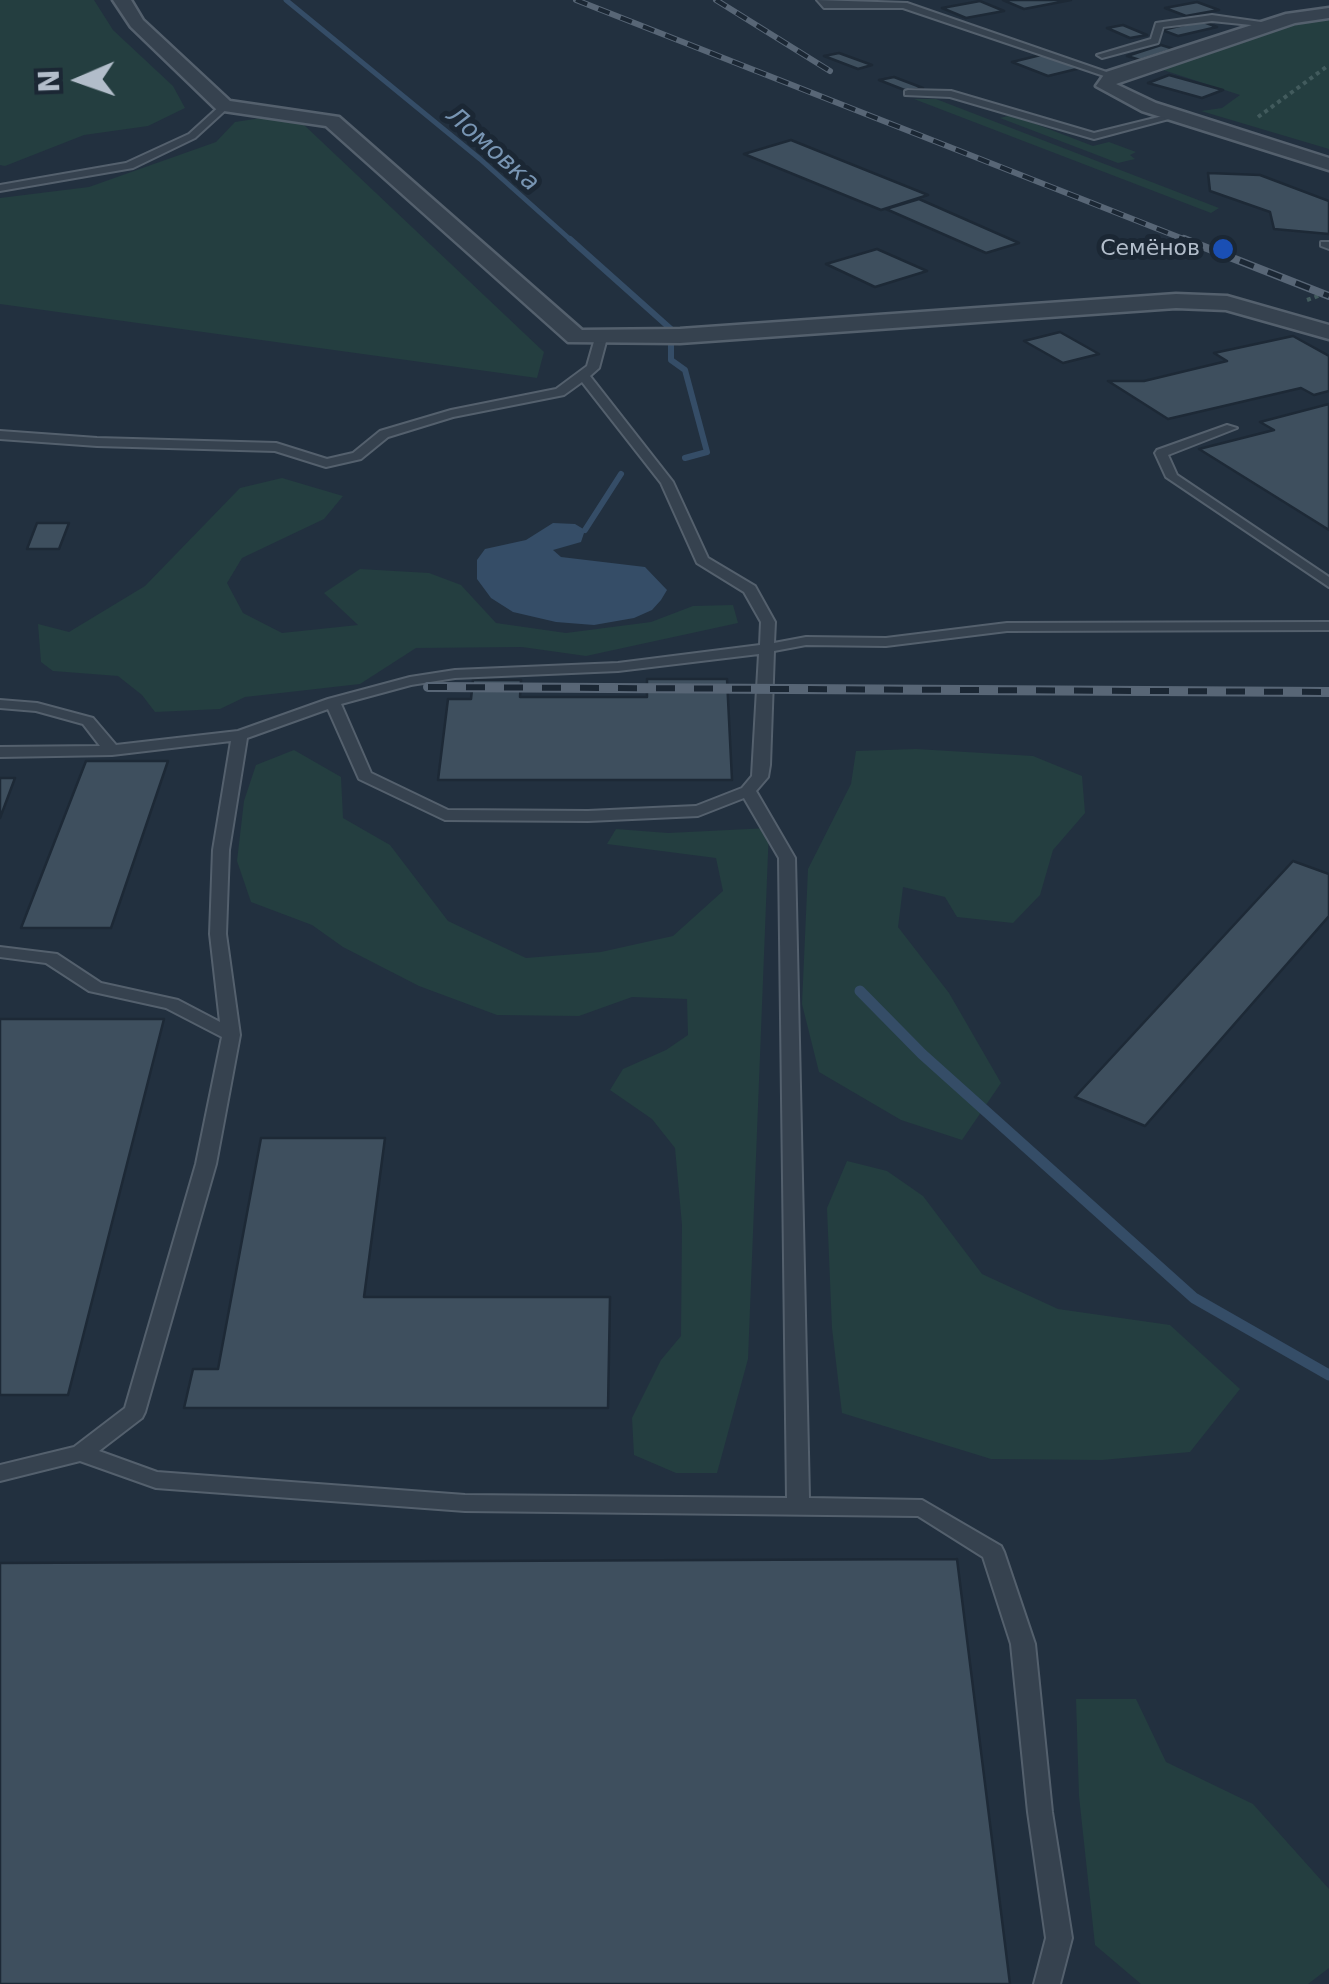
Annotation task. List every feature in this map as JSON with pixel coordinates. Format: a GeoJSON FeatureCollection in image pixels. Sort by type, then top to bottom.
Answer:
{"type":"FeatureCollection","features":[{"type":"Feature","properties":{"kind":"street"},"geometry":{"type":"LineString","coordinates":[[122,0],[137,23],[225,106],[332,120],[576,337],[1176,301],[1227,303],[1329,332]]}},
{"type":"Feature","properties":{"kind":"street"},"geometry":{"type":"LineString","coordinates":[[1329,13],[1271,24],[1113,76],[1105,83],[1110,91],[1175,116],[1329,164]]}},
{"type":"Feature","properties":{"kind":"lane"},"geometry":{"type":"LineString","coordinates":[[821,0],[824,5],[904,5],[1113,76]]}},
{"type":"Feature","properties":{"kind":"lane"},"geometry":{"type":"LineString","coordinates":[[1102,55],[1155,41],[1159,25],[1212,18],[1271,24]]}},
{"type":"Feature","properties":{"kind":"lane"},"geometry":{"type":"LineString","coordinates":[[908,92],[951,94],[1096,136],[1175,116]]}},
{"type":"Feature","properties":{"kind":"lane"},"geometry":{"type":"LineString","coordinates":[[0,188],[130,166],[192,136],[225,106]]}},
{"type":"Feature","properties":{"kind":"lane"},"geometry":{"type":"LineString","coordinates":[[1,434],[97,442],[276,447],[326,464],[358,456],[384,434],[452,414],[560,392],[593,368],[601,338]]}},
{"type":"Feature","properties":{"kind":"lane"},"geometry":{"type":"LineString","coordinates":[[332,702],[364,776],[445,816],[588,816],[698,810],[748,791],[760,777],[768,622],[750,589],[702,560],[668,482],[583,375]]}},
{"type":"Feature","properties":{"kind":"lane"},"geometry":{"type":"LineString","coordinates":[[1231,428],[1162,453],[1172,478],[1329,583]]}},
{"type":"Feature","properties":{"kind":"lane"},"geometry":{"type":"LineString","coordinates":[[0,752],[112,750],[240,736],[332,702],[410,681],[455,674],[618,668],[806,641],[886,642],[1007,627],[1329,626]]}},
{"type":"Feature","properties":{"kind":"lane"},"geometry":{"type":"LineString","coordinates":[[0,704],[37,707],[88,721],[112,750]]}},
{"type":"Feature","properties":{"kind":"lane"},"geometry":{"type":"LineString","coordinates":[[0,1472],[81,1452],[134,1412],[206,1164],[232,1035],[218,934],[221,850],[240,736]]}},
{"type":"Feature","properties":{"kind":"lane"},"geometry":{"type":"LineString","coordinates":[[748,791],[787,858],[798,1507]]}},
{"type":"Feature","properties":{"kind":"lane"},"geometry":{"type":"LineString","coordinates":[[0,952],[51,958],[95,987],[172,1004],[232,1035]]}},
{"type":"Feature","properties":{"kind":"lane"},"geometry":{"type":"LineString","coordinates":[[81,1452],[156,1480],[465,1503],[922,1508],[993,1552],[1023,1644],[1040,1812],[1059,1938],[1047,1984]]}},
{"type":"Feature","properties":{"kind":"path"},"geometry":{"type":"LineString","coordinates":[[1226,132],[1274,110],[1329,65]]}},
{"type":"Feature","properties":{"kind":"green space"},"geometry":{"type":"Polygon","coordinates":[[[0,0],[94,0],[113,30],[173,86],[185,108],[148,126],[84,135],[0,165],[0,0]]]}},
{"type":"Feature","properties":{"kind":"green space"},"geometry":{"type":"Polygon","coordinates":[[[1329,17],[1329,149],[1201,111],[1222,108],[1240,95],[1157,68],[1277,27],[1329,17]]]}},
{"type":"Feature","properties":{"kind":"green space"},"geometry":{"type":"Polygon","coordinates":[[[914,99],[936,99],[1219,208],[1211,213],[914,99]]]}},
{"type":"Feature","properties":{"kind":"green space"},"geometry":{"type":"Polygon","coordinates":[[[1012,115],[1093,146],[1109,142],[1136,152],[1130,155],[1135,159],[1118,163],[1000,118],[1012,115]]]}},
{"type":"Feature","properties":{"kind":"green space"},"geometry":{"type":"Polygon","coordinates":[[[261,118],[302,123],[544,352],[537,378],[0,304],[0,198],[89,187],[216,142],[235,122],[261,118]]]}},
{"type":"Feature","properties":{"kind":"green space"},"geometry":{"type":"Polygon","coordinates":[[[282,478],[343,496],[324,519],[242,558],[227,583],[243,613],[282,633],[358,625],[324,593],[360,569],[429,573],[461,585],[496,623],[566,633],[651,622],[693,606],[733,605],[738,623],[586,656],[522,647],[416,648],[360,684],[245,697],[220,709],[155,712],[142,695],[118,676],[53,671],[41,662],[38,624],[69,632],[145,586],[240,488],[282,478]]]}},
{"type":"Feature","properties":{"kind":"green space"},"geometry":{"type":"Polygon","coordinates":[[[916,749],[1033,756],[1082,776],[1085,813],[1053,850],[1040,895],[1013,923],[957,917],[945,897],[903,887],[898,927],[949,993],[1001,1083],[962,1140],[901,1120],[819,1072],[802,1004],[808,869],[851,784],[856,751],[916,749]]]}},
{"type":"Feature","properties":{"kind":"green space"},"geometry":{"type":"Polygon","coordinates":[[[294,750],[341,777],[343,818],[390,845],[448,921],[526,958],[601,952],[673,936],[723,891],[716,858],[607,844],[616,829],[668,833],[769,828],[748,1359],[717,1473],[676,1473],[634,1455],[632,1418],[661,1360],[681,1336],[682,1225],[675,1148],[652,1119],[610,1090],[623,1069],[666,1050],[688,1035],[687,999],[632,997],[579,1016],[497,1015],[419,986],[343,947],[312,925],[251,902],[237,861],[244,801],[256,765],[294,750]]]}},
{"type":"Feature","properties":{"kind":"green space"},"geometry":{"type":"Polygon","coordinates":[[[847,1161],[887,1171],[923,1196],[982,1274],[1058,1309],[1170,1325],[1240,1389],[1190,1452],[1102,1460],[991,1459],[842,1413],[832,1328],[827,1208],[847,1161]]]}},
{"type":"Feature","properties":{"kind":"green space"},"geometry":{"type":"Polygon","coordinates":[[[1076,1699],[1136,1699],[1166,1762],[1253,1804],[1329,1889],[1329,1968],[1308,1984],[1141,1984],[1095,1945],[1079,1796],[1076,1699]]]}},
{"type":"Feature","properties":{"kind":"water"},"geometry":{"type":"Polygon","coordinates":[[[553,523],[575,524],[585,530],[581,542],[553,550],[561,557],[645,567],[667,590],[661,600],[652,610],[634,618],[594,625],[556,622],[513,612],[491,598],[477,579],[477,560],[485,549],[526,540],[553,523]]]}},
{"type":"Feature","properties":{"kind":"building"},"geometry":{"type":"Polygon","coordinates":[[[1003,0],[1071,0],[1024,9],[1003,0]]]}},
{"type":"Feature","properties":{"kind":"building"},"geometry":{"type":"Polygon","coordinates":[[[980,1],[1004,11],[966,18],[942,8],[980,1]]]}},
{"type":"Feature","properties":{"kind":"building"},"geometry":{"type":"Polygon","coordinates":[[[1197,2],[1219,10],[1186,16],[1165,8],[1197,2]]]}},
{"type":"Feature","properties":{"kind":"building"},"geometry":{"type":"Polygon","coordinates":[[[1201,21],[1217,27],[1178,36],[1162,30],[1201,21]]]}},
{"type":"Feature","properties":{"kind":"building"},"geometry":{"type":"Polygon","coordinates":[[[1123,25],[1147,35],[1130,38],[1107,28],[1123,25]]]}},
{"type":"Feature","properties":{"kind":"building"},"geometry":{"type":"Polygon","coordinates":[[[1161,45],[1174,49],[1140,60],[1127,56],[1161,45]]]}},
{"type":"Feature","properties":{"kind":"building"},"geometry":{"type":"Polygon","coordinates":[[[839,53],[872,65],[858,69],[824,56],[839,53]]]}},
{"type":"Feature","properties":{"kind":"building"},"geometry":{"type":"Polygon","coordinates":[[[1049,53],[1085,67],[1048,76],[1012,62],[1049,53]]]}},
{"type":"Feature","properties":{"kind":"building"},"geometry":{"type":"Polygon","coordinates":[[[1169,75],[1223,90],[1202,98],[1148,83],[1169,75]]]}},
{"type":"Feature","properties":{"kind":"building"},"geometry":{"type":"Polygon","coordinates":[[[894,77],[923,88],[907,91],[879,80],[894,77]]]}},
{"type":"Feature","properties":{"kind":"building"},"geometry":{"type":"Polygon","coordinates":[[[791,140],[928,195],[881,210],[744,154],[791,140]]]}},
{"type":"Feature","properties":{"kind":"building","name":"Семёнов"},"geometry":{"type":"Polygon","coordinates":[[[1208,173],[1260,175],[1329,201],[1329,234],[1274,229],[1270,212],[1210,191],[1208,173]]]}},
{"type":"Feature","properties":{"kind":"building"},"geometry":{"type":"Polygon","coordinates":[[[919,199],[1019,243],[986,253],[886,209],[919,199]]]}},
{"type":"Feature","properties":{"kind":"building"},"geometry":{"type":"Polygon","coordinates":[[[877,249],[927,271],[875,287],[826,264],[877,249]]]}},
{"type":"Feature","properties":{"kind":"building"},"geometry":{"type":"Polygon","coordinates":[[[1060,332],[1099,354],[1063,363],[1024,341],[1060,332]]]}},
{"type":"Feature","properties":{"kind":"building"},"geometry":{"type":"Polygon","coordinates":[[[1293,336],[1329,356],[1329,391],[1314,395],[1301,388],[1168,419],[1108,381],[1144,381],[1227,361],[1214,353],[1293,336]]]}},
{"type":"Feature","properties":{"kind":"building"},"geometry":{"type":"Polygon","coordinates":[[[1329,404],[1329,530],[1199,449],[1274,430],[1260,422],[1329,404]]]}},
{"type":"Feature","properties":{"kind":"building"},"geometry":{"type":"Polygon","coordinates":[[[37,523],[69,523],[59,549],[27,549],[37,523]]]}},
{"type":"Feature","properties":{"kind":"building"},"geometry":{"type":"Polygon","coordinates":[[[647,679],[727,679],[732,780],[438,780],[448,699],[471,699],[473,680],[521,680],[520,697],[647,697],[647,679]]]}},
{"type":"Feature","properties":{"kind":"building"},"geometry":{"type":"Polygon","coordinates":[[[86,761],[168,761],[111,928],[21,928],[86,761]]]}},
{"type":"Feature","properties":{"kind":"building"},"geometry":{"type":"Polygon","coordinates":[[[0,778],[15,778],[0,818],[0,778]]]}},
{"type":"Feature","properties":{"kind":"building"},"geometry":{"type":"Polygon","coordinates":[[[1293,861],[1329,874],[1329,916],[1145,1126],[1075,1097],[1293,861]]]}},
{"type":"Feature","properties":{"kind":"building"},"geometry":{"type":"Polygon","coordinates":[[[0,1019],[164,1019],[68,1395],[0,1395],[0,1019]]]}},
{"type":"Feature","properties":{"kind":"building"},"geometry":{"type":"Polygon","coordinates":[[[261,1138],[385,1138],[364,1297],[610,1297],[608,1408],[184,1408],[193,1369],[218,1369],[261,1138]]]}},
{"type":"Feature","properties":{"kind":"building"},"geometry":{"type":"Polygon","coordinates":[[[957,1559],[1010,1984],[0,1984],[0,1563],[957,1559]]]}},
{"type":"Feature","properties":{"kind":"waterway","name":"Ломовка"},"geometry":{"type":"LineString","coordinates":[[286,0],[480,159],[573,242]]}},
{"type":"Feature","properties":{"kind":"waterway","name":"Ломовка"},"geometry":{"type":"LineString","coordinates":[[570,239],[672,330]]}},
{"type":"Feature","properties":{"kind":"waterway","name":"Ломовка"},"geometry":{"type":"LineString","coordinates":[[671,343],[671,360],[685,370],[707,452],[685,458]]}},
{"type":"Feature","properties":{"kind":"waterway"},"geometry":{"type":"LineString","coordinates":[[585,530],[621,474]]}},
{"type":"Feature","properties":{"kind":"waterway"},"geometry":{"type":"LineString","coordinates":[[860,991],[922,1054],[1194,1298],[1329,1375]]}},
{"type":"Feature","properties":{"kind":"railway"},"geometry":{"type":"LineString","coordinates":[[576,0],[1191,242]]}},
{"type":"Feature","properties":{"kind":"railway"},"geometry":{"type":"LineString","coordinates":[[716,0],[830,71]]}},
{"type":"Feature","properties":{"kind":"railway"},"geometry":{"type":"LineString","coordinates":[[1184,239],[1329,296]]}},
{"type":"Feature","properties":{"kind":"railway"},"geometry":{"type":"LineString","coordinates":[[428,687],[1329,692]]}},
{"type":"Feature","properties":{"kind":"place","name":"Семёнов"},"geometry":{"type":"Point","coordinates":[1223,249]}}]}
